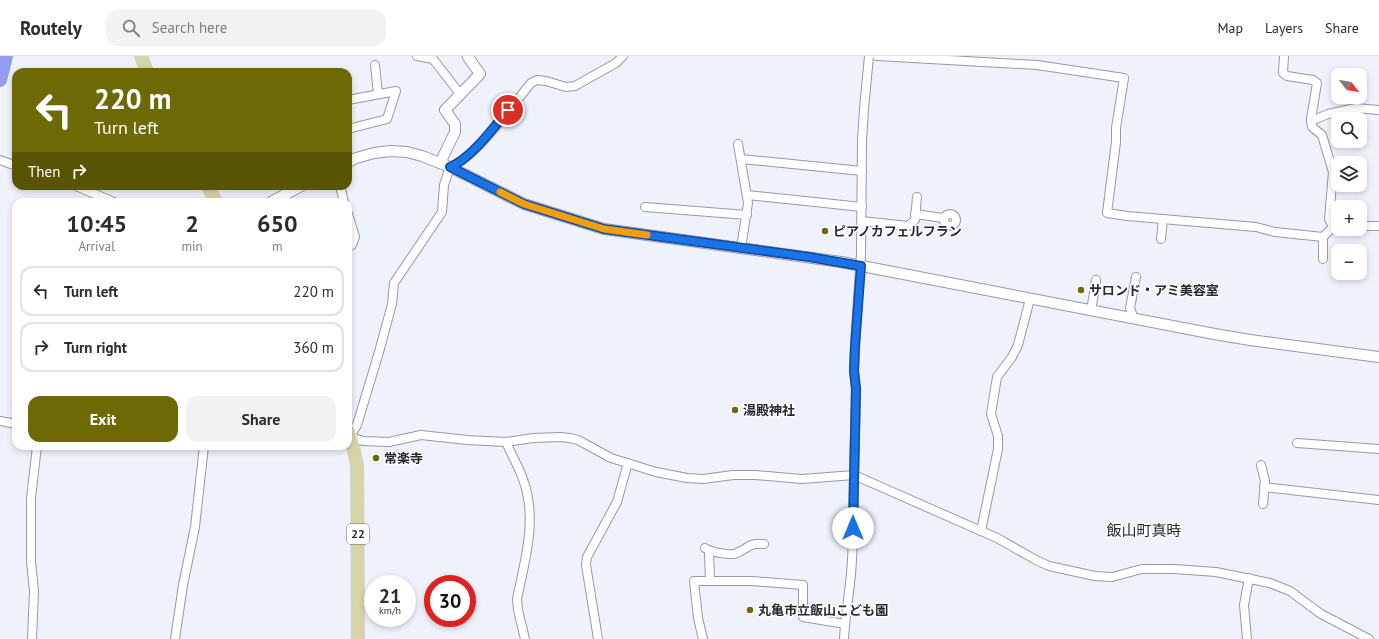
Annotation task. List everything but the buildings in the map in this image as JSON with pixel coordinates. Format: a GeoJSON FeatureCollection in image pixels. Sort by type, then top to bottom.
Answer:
{"type":"FeatureCollection","features":[{"type":"Feature","properties":{"kind":"main road"},"geometry":{"type":"LineString","coordinates":[[140,56],[145,68]]}},
{"type":"Feature","properties":{"kind":"main road","name":"22"},"geometry":{"type":"LineString","coordinates":[[352,446],[357,465],[358,486],[358,639]]}},
{"type":"Feature","properties":{"kind":"street"},"geometry":{"type":"LineString","coordinates":[[417,56],[432,59],[460,94]]}},
{"type":"Feature","properties":{"kind":"street"},"geometry":{"type":"LineString","coordinates":[[440,163],[455,132],[455,124],[445,110],[480,74],[468,57],[469,56]]}},
{"type":"Feature","properties":{"kind":"street"},"geometry":{"type":"LineString","coordinates":[[450,167],[458,164],[484,139],[530,83],[537,80],[566,87],[575,86],[616,63],[623,56]]}},
{"type":"Feature","properties":{"kind":"street"},"geometry":{"type":"LineString","coordinates":[[844,639],[851,575],[856,389],[854,371],[861,266],[864,109],[869,56]]}},
{"type":"Feature","properties":{"kind":"street"},"geometry":{"type":"LineString","coordinates":[[877,56],[1037,65],[1124,78],[1116,128],[1116,142],[1107,213],[1256,227],[1275,232],[1324,237]]}},
{"type":"Feature","properties":{"kind":"street"},"geometry":{"type":"LineString","coordinates":[[1284,56],[1283,69],[1287,76],[1313,80],[1317,83],[1311,121],[1312,127],[1322,135],[1333,172],[1329,219],[1331,222]]}},
{"type":"Feature","properties":{"kind":"street"},"geometry":{"type":"LineString","coordinates":[[374,65],[378,94]]}},
{"type":"Feature","properties":{"kind":"street"},"geometry":{"type":"LineString","coordinates":[[352,99],[396,91],[387,119],[352,128]]}},
{"type":"Feature","properties":{"kind":"street"},"geometry":{"type":"LineString","coordinates":[[1311,121],[1328,114],[1356,108],[1379,110]]}},
{"type":"Feature","properties":{"kind":"street"},"geometry":{"type":"LineString","coordinates":[[738,144],[748,203],[741,248]]}},
{"type":"Feature","properties":{"kind":"street"},"geometry":{"type":"LineString","coordinates":[[352,159],[374,153],[391,151],[407,152],[422,156],[450,167],[524,204],[604,229],[809,257],[1250,340],[1379,357]]}},
{"type":"Feature","properties":{"kind":"street"},"geometry":{"type":"LineString","coordinates":[[740,159],[862,170]]}},
{"type":"Feature","properties":{"kind":"street"},"geometry":{"type":"LineString","coordinates":[[0,160],[12,164]]}},
{"type":"Feature","properties":{"kind":"street"},"geometry":{"type":"LineString","coordinates":[[352,431],[357,425],[379,352],[392,304],[394,283],[442,212],[444,185],[450,167]]}},
{"type":"Feature","properties":{"kind":"street"},"geometry":{"type":"LineString","coordinates":[[86,190],[104,198]]}},
{"type":"Feature","properties":{"kind":"street"},"geometry":{"type":"LineString","coordinates":[[278,198],[294,190]]}},
{"type":"Feature","properties":{"kind":"street"},"geometry":{"type":"LineString","coordinates":[[747,195],[862,207]]}},
{"type":"Feature","properties":{"kind":"street"},"geometry":{"type":"LineString","coordinates":[[862,221],[908,226],[915,220],[917,197]]}},
{"type":"Feature","properties":{"kind":"street"},"geometry":{"type":"LineString","coordinates":[[645,207],[746,215]]}},
{"type":"Feature","properties":{"kind":"street"},"geometry":{"type":"LineString","coordinates":[[915,214],[943,218]]}},
{"type":"Feature","properties":{"kind":"street"},"geometry":{"type":"LineString","coordinates":[[1161,239],[1163,219]]}},
{"type":"Feature","properties":{"kind":"street"},"geometry":{"type":"LineString","coordinates":[[1367,226],[1379,226]]}},
{"type":"Feature","properties":{"kind":"street"},"geometry":{"type":"LineString","coordinates":[[352,227],[355,237],[352,245]]}},
{"type":"Feature","properties":{"kind":"street"},"geometry":{"type":"LineString","coordinates":[[1323,259],[1324,237],[1331,231]]}},
{"type":"Feature","properties":{"kind":"street"},"geometry":{"type":"LineString","coordinates":[[1134,319],[1130,308],[1136,277]]}},
{"type":"Feature","properties":{"kind":"street"},"geometry":{"type":"LineString","coordinates":[[1091,311],[1096,280]]}},
{"type":"Feature","properties":{"kind":"street"},"geometry":{"type":"LineString","coordinates":[[981,531],[998,449],[998,436],[991,414],[997,377],[1012,357],[1018,344],[1030,299]]}},
{"type":"Feature","properties":{"kind":"street"},"geometry":{"type":"LineString","coordinates":[[0,421],[12,423]]}},
{"type":"Feature","properties":{"kind":"street"},"geometry":{"type":"LineString","coordinates":[[352,436],[363,441],[389,442],[421,435],[467,440],[506,442],[546,437],[570,438],[578,440],[611,458],[670,475],[703,478],[733,475],[755,475],[802,479],[854,475],[981,531],[1050,566],[1095,576],[1112,577],[1142,569],[1174,569],[1216,572],[1270,583],[1290,590],[1321,614],[1368,639]]}},
{"type":"Feature","properties":{"kind":"street"},"geometry":{"type":"LineString","coordinates":[[506,442],[524,482],[529,506],[530,530],[517,598],[518,610],[525,639]]}},
{"type":"Feature","properties":{"kind":"street"},"geometry":{"type":"LineString","coordinates":[[1297,443],[1379,449]]}},
{"type":"Feature","properties":{"kind":"street"},"geometry":{"type":"LineString","coordinates":[[32,639],[34,591],[31,561],[31,498],[37,450]]}},
{"type":"Feature","properties":{"kind":"street"},"geometry":{"type":"LineString","coordinates":[[175,639],[194,526],[204,450]]}},
{"type":"Feature","properties":{"kind":"street"},"geometry":{"type":"LineString","coordinates":[[598,639],[586,557],[617,502],[628,463]]}},
{"type":"Feature","properties":{"kind":"street"},"geometry":{"type":"LineString","coordinates":[[1261,465],[1265,480],[1263,504]]}},
{"type":"Feature","properties":{"kind":"street"},"geometry":{"type":"LineString","coordinates":[[1264,486],[1379,500]]}},
{"type":"Feature","properties":{"kind":"street"},"geometry":{"type":"LineString","coordinates":[[710,581],[707,550],[735,554],[754,543],[764,544]]}},
{"type":"Feature","properties":{"kind":"street"},"geometry":{"type":"LineString","coordinates":[[1247,639],[1244,605],[1248,578]]}},
{"type":"Feature","properties":{"kind":"street"},"geometry":{"type":"LineString","coordinates":[[703,639],[698,618],[694,581],[752,581],[803,585],[803,617],[845,624]]}},
{"type":"Feature","properties":{"kind":"waterway"},"geometry":{"type":"LineString","coordinates":[[0,80],[6,56]]}},
{"type":"Feature","properties":{"kind":"slow traffic"},"geometry":{"type":"LineString","coordinates":[[500,192],[524,204],[604,229],[647,235]]}},
{"type":"Feature","properties":{"kind":"place","name":"ピアノカフェルフラン"},"geometry":{"type":"Point","coordinates":[825,231]}},
{"type":"Feature","properties":{"kind":"place","name":"サロンド・アミ美容室"},"geometry":{"type":"Point","coordinates":[1081,290]}},
{"type":"Feature","properties":{"kind":"place","name":"湯殿神社"},"geometry":{"type":"Point","coordinates":[735,410]}},
{"type":"Feature","properties":{"kind":"place","name":"常楽寺"},"geometry":{"type":"Point","coordinates":[376,458]}},
{"type":"Feature","properties":{"kind":"place","name":"丸亀市立飯山こども園"},"geometry":{"type":"Point","coordinates":[750,610]}},
{"type":"Feature","properties":{"kind":"district","name":"飯山町真時"},"geometry":{"type":"Point","coordinates":[1144,531]}},
{"type":"Feature","properties":{"kind":"route"},"geometry":{"type":"LineString","coordinates":[[508,110],[484,139],[458,164],[450,167],[524,204],[604,229],[809,257],[861,266],[854,371],[856,389],[853,528]]}}]}
